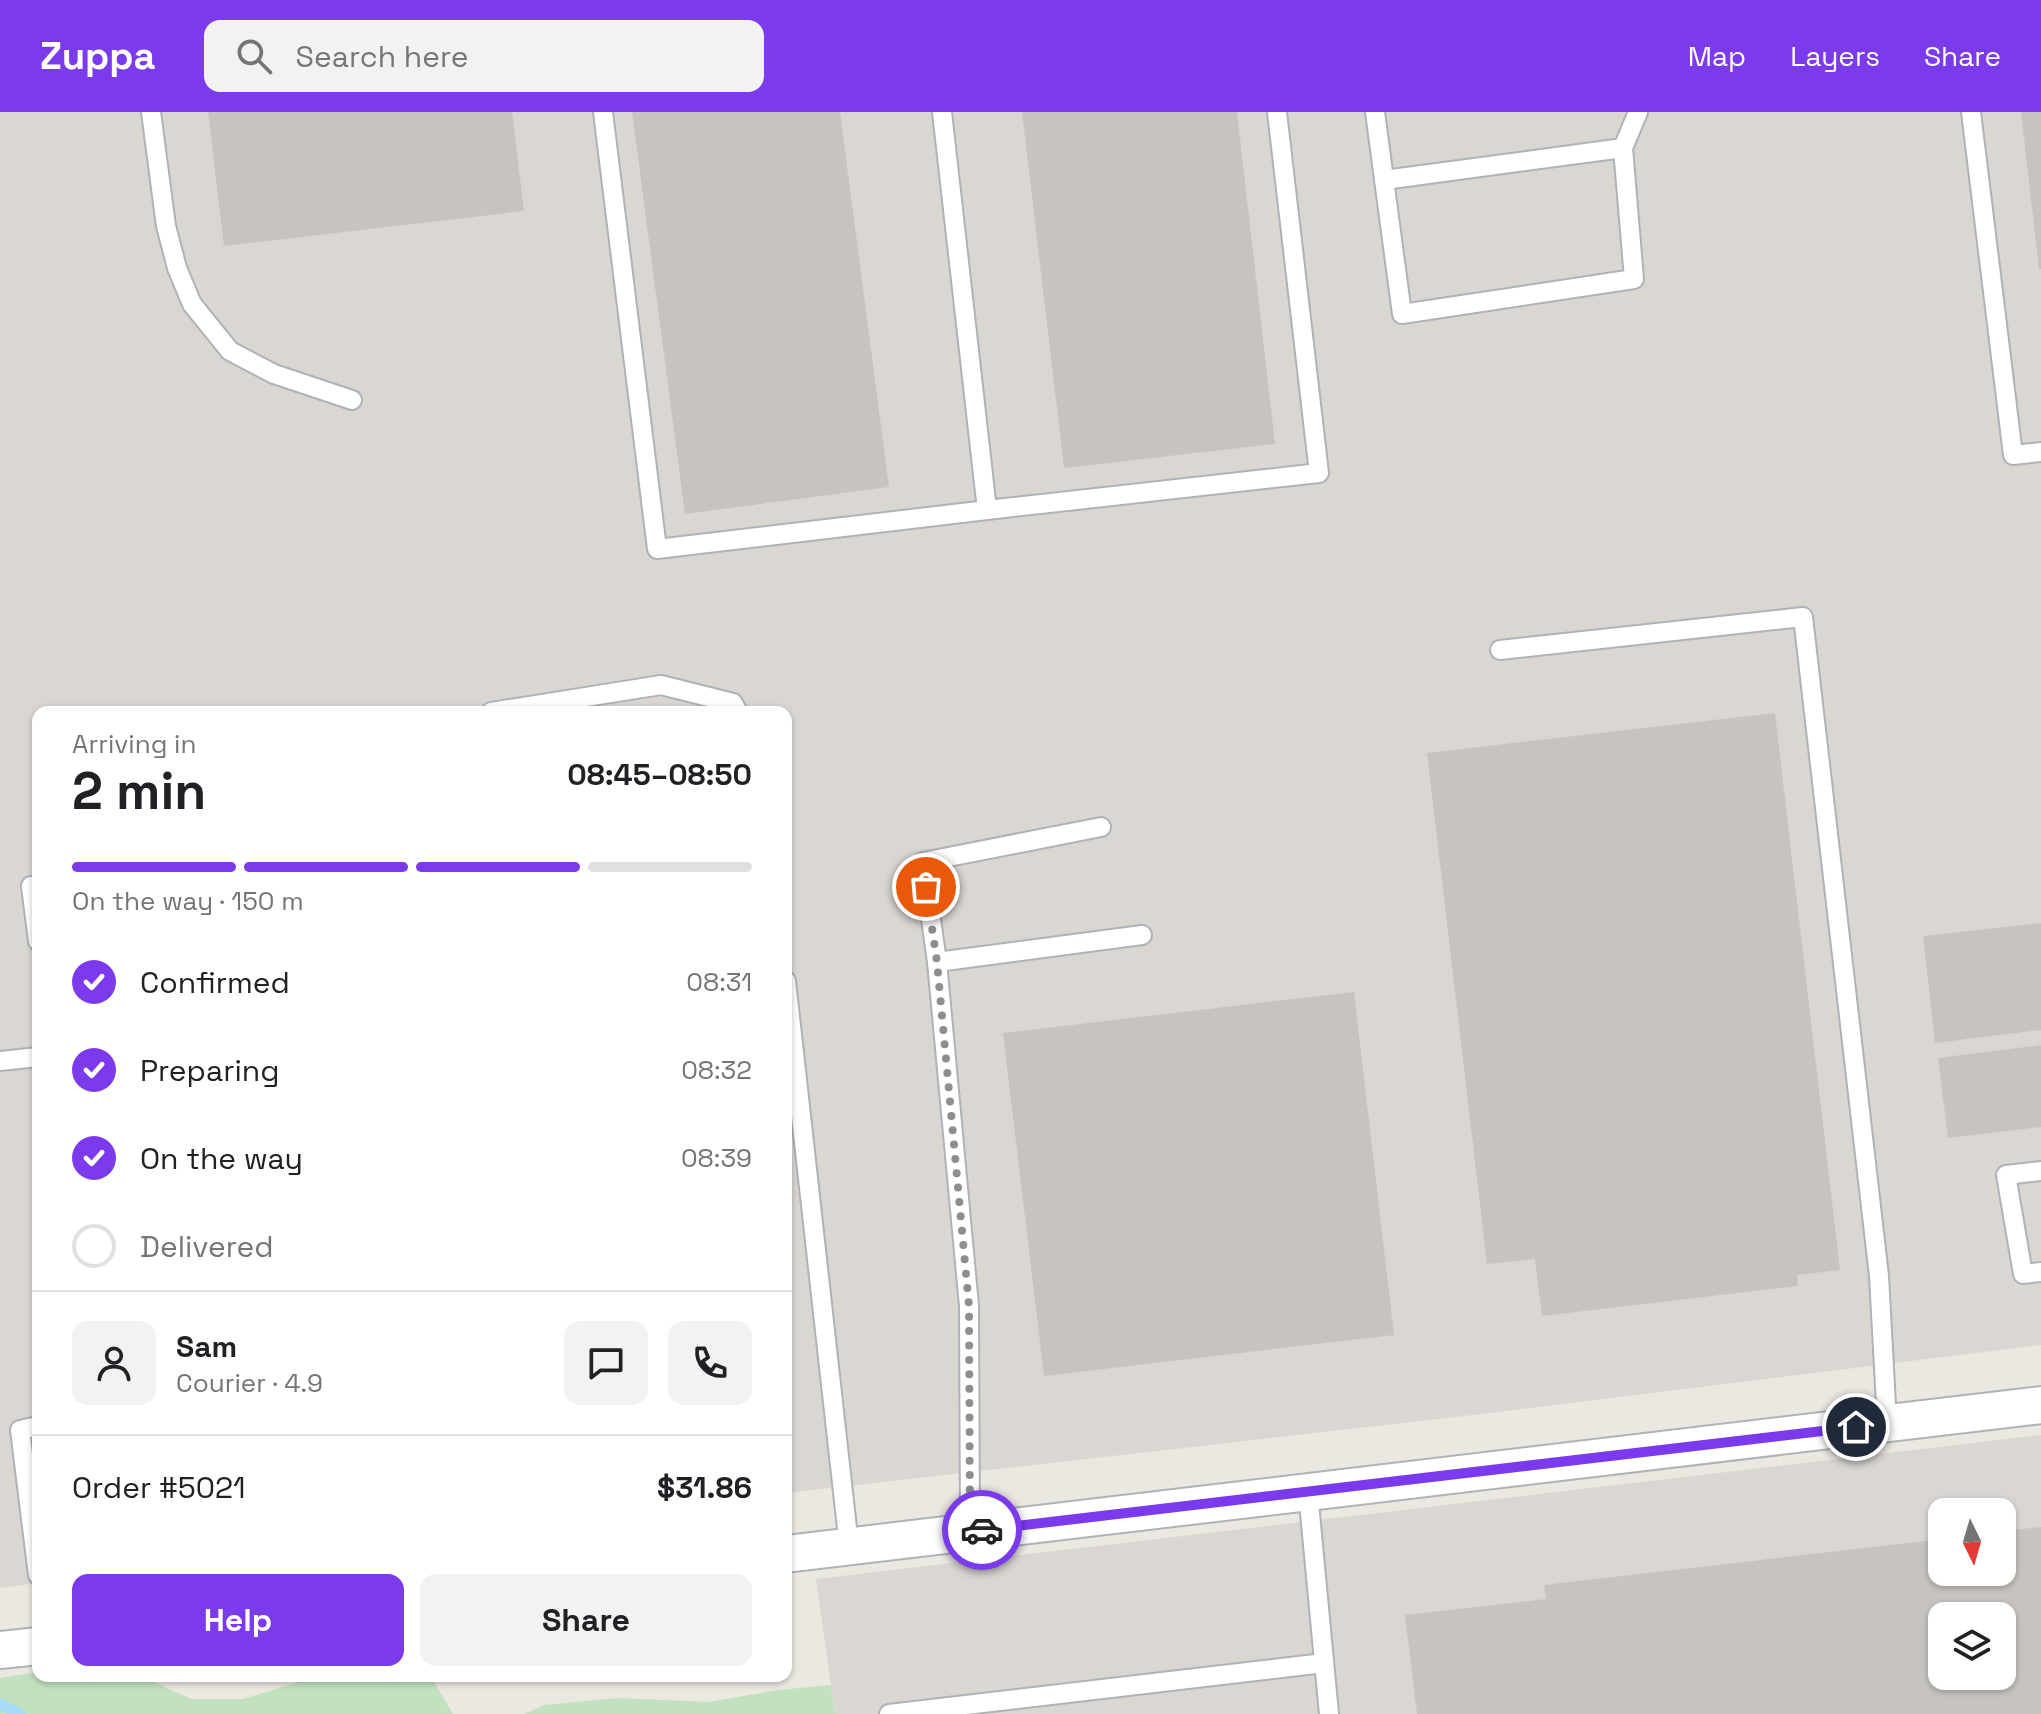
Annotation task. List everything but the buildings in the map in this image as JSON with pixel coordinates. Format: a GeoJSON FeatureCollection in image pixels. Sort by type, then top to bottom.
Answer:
{"type":"FeatureCollection","features":[{"type":"Feature","properties":{"kind":"street"},"geometry":{"type":"LineString","coordinates":[[792,1553],[2041,1405]]}},
{"type":"Feature","properties":{"kind":"street"},"geometry":{"type":"LineString","coordinates":[[0,1650],[32,1647]]}},
{"type":"Feature","properties":{"kind":"lane"},"geometry":{"type":"LineString","coordinates":[[151,112],[166,226],[177,268],[192,304],[230,351],[274,374],[352,400]]}},
{"type":"Feature","properties":{"kind":"lane"},"geometry":{"type":"LineString","coordinates":[[603,112],[657,549],[1319,473],[1277,112]]}},
{"type":"Feature","properties":{"kind":"lane"},"geometry":{"type":"LineString","coordinates":[[942,112],[987,510]]}},
{"type":"Feature","properties":{"kind":"lane"},"geometry":{"type":"LineString","coordinates":[[1375,112],[1402,314],[1634,279],[1623,148],[1638,112]]}},
{"type":"Feature","properties":{"kind":"lane"},"geometry":{"type":"LineString","coordinates":[[1971,112],[2013,455],[2041,452]]}},
{"type":"Feature","properties":{"kind":"lane"},"geometry":{"type":"LineString","coordinates":[[1384,180],[1623,148]]}},
{"type":"Feature","properties":{"kind":"lane"},"geometry":{"type":"LineString","coordinates":[[1500,650],[1803,617],[1879,1276],[1887,1423]]}},
{"type":"Feature","properties":{"kind":"lane"},"geometry":{"type":"LineString","coordinates":[[529,706],[661,685],[733,703],[735,706]]}},
{"type":"Feature","properties":{"kind":"lane"},"geometry":{"type":"LineString","coordinates":[[970,1532],[969,1306],[937,962],[923,862],[1101,827]]}},
{"type":"Feature","properties":{"kind":"lane"},"geometry":{"type":"LineString","coordinates":[[31,886],[32,894]]}},
{"type":"Feature","properties":{"kind":"lane"},"geometry":{"type":"LineString","coordinates":[[937,962],[1142,935]]}},
{"type":"Feature","properties":{"kind":"lane"},"geometry":{"type":"LineString","coordinates":[[792,1035],[849,1546]]}},
{"type":"Feature","properties":{"kind":"lane"},"geometry":{"type":"LineString","coordinates":[[0,1061],[32,1058]]}},
{"type":"Feature","properties":{"kind":"lane"},"geometry":{"type":"LineString","coordinates":[[2041,1171],[2006,1175],[2023,1274],[2041,1272]]}},
{"type":"Feature","properties":{"kind":"lane"},"geometry":{"type":"LineString","coordinates":[[0,1431],[29,1428],[32,1477]]}},
{"type":"Feature","properties":{"kind":"lane"},"geometry":{"type":"LineString","coordinates":[[1308,1492],[1329,1714]]}},
{"type":"Feature","properties":{"kind":"lane"},"geometry":{"type":"LineString","coordinates":[[889,1714],[1324,1663]]}},
{"type":"Feature","properties":{"kind":"shaded area"},"geometry":{"type":"Polygon","coordinates":[[[0,112],[2041,112],[2041,1345],[1465,1416],[792,1492],[792,706],[32,706],[32,1584],[0,1588],[0,112]]]}},
{"type":"Feature","properties":{"kind":"shaded area"},"geometry":{"type":"Polygon","coordinates":[[[2041,1435],[2041,1714],[835,1714],[816,1579],[2041,1435]]]}},
{"type":"Feature","properties":{"kind":"green space"},"geometry":{"type":"Polygon","coordinates":[[[32,1673],[32,1682],[153,1682],[191,1699],[243,1699],[299,1682],[433,1682],[453,1714],[0,1714],[0,1678],[32,1673]]]}},
{"type":"Feature","properties":{"kind":"green space"},"geometry":{"type":"Polygon","coordinates":[[[831,1685],[835,1714],[524,1714],[544,1705],[618,1698],[709,1702],[831,1685]]]}},
{"type":"Feature","properties":{"kind":"waterway"},"geometry":{"type":"LineString","coordinates":[[0,1704],[20,1714]]}},
{"type":"Feature","properties":{"kind":"way so far"},"geometry":{"type":"LineString","coordinates":[[926,887],[937,962],[969,1306],[970,1532],[982,1530]]}},
{"type":"Feature","properties":{"kind":"route"},"geometry":{"type":"LineString","coordinates":[[982,1530],[1856,1427]]}}]}
